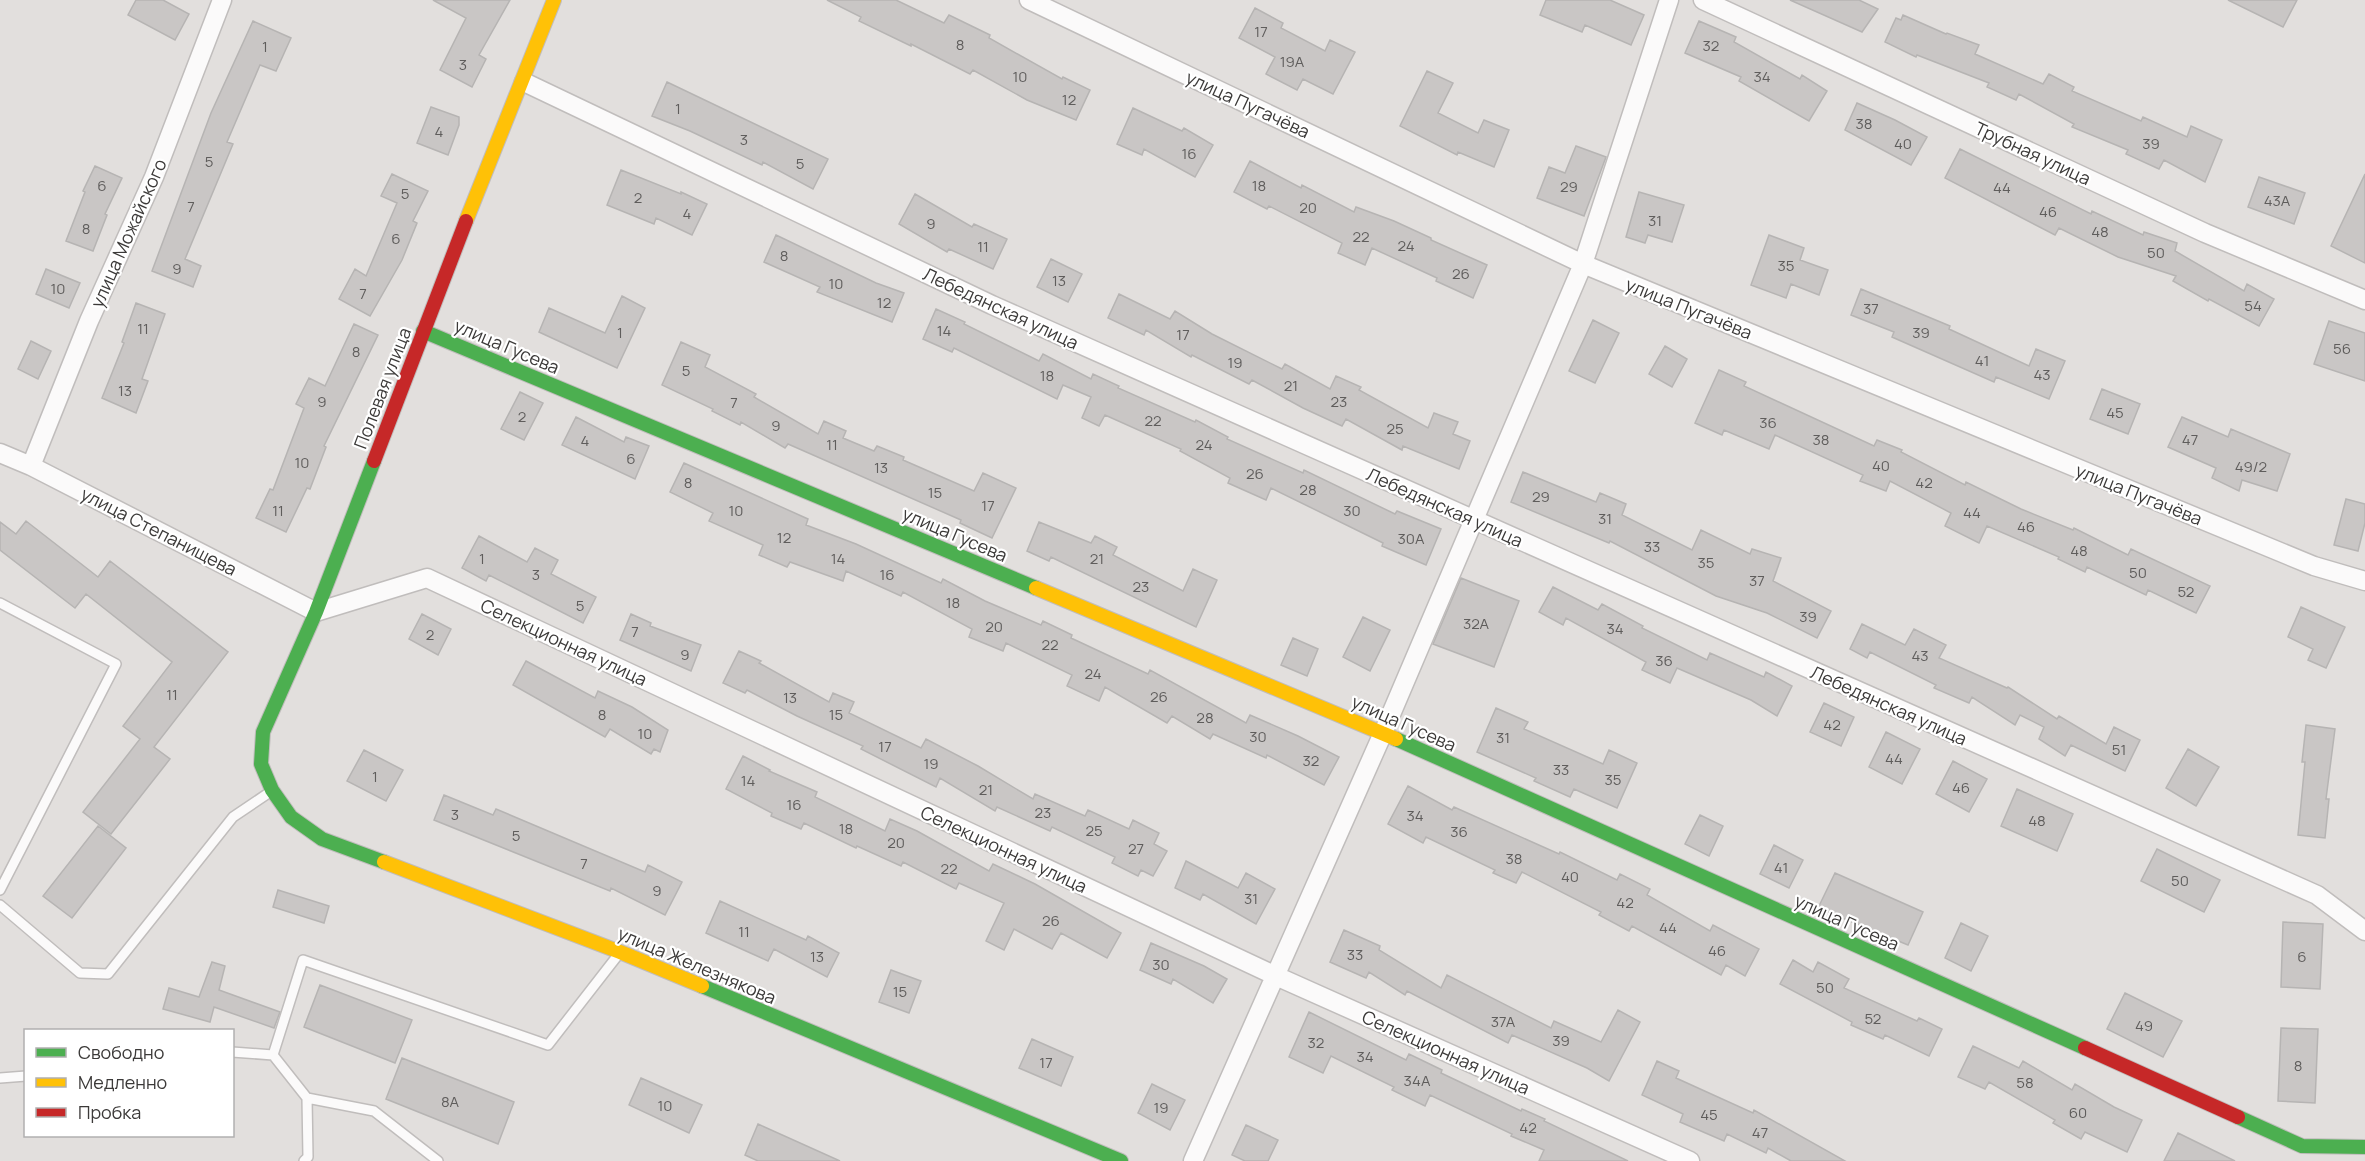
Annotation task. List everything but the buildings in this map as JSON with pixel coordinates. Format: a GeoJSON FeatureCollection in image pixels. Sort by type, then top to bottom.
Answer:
{"type":"FeatureCollection","features":[{"type":"Feature","properties":{"kind":"street","name":"улица Можайского"},"geometry":{"type":"LineString","coordinates":[[31,466],[89,321],[154,177],[222,0]]}},
{"type":"Feature","properties":{"kind":"street","name":"Полевая улица"},"geometry":{"type":"LineString","coordinates":[[272,790],[261,764],[264,732],[316,612],[423,331],[524,82],[554,0]]}},
{"type":"Feature","properties":{"kind":"street","name":"улица Пугачёва"},"geometry":{"type":"LineString","coordinates":[[1029,0],[1583,264],[2314,566],[2365,581]]}},
{"type":"Feature","properties":{"kind":"street"},"geometry":{"type":"LineString","coordinates":[[1193,1161],[1383,733],[1583,264],[1669,0]]}},
{"type":"Feature","properties":{"kind":"street","name":"Трубная улица"},"geometry":{"type":"LineString","coordinates":[[1703,0],[2205,233],[2365,300]]}},
{"type":"Feature","properties":{"kind":"street","name":"Лебедянская улица"},"geometry":{"type":"LineString","coordinates":[[524,82],[992,305],[2317,895],[2365,932]]}},
{"type":"Feature","properties":{"kind":"street","name":"улица Гусева"},"geometry":{"type":"LineString","coordinates":[[423,331],[1383,733],[2302,1146],[2365,1147]]}},
{"type":"Feature","properties":{"kind":"street","name":"улица Степанищева"},"geometry":{"type":"LineString","coordinates":[[0,453],[31,466],[316,612]]}},
{"type":"Feature","properties":{"kind":"street","name":"Селекционная улица"},"geometry":{"type":"LineString","coordinates":[[316,612],[427,578],[1276,976],[1690,1161]]}},
{"type":"Feature","properties":{"kind":"street","name":"улица Железнякова"},"geometry":{"type":"LineString","coordinates":[[272,790],[291,817],[322,839],[620,952],[1120,1161]]}},
{"type":"Feature","properties":{"kind":"lane"},"geometry":{"type":"LineString","coordinates":[[0,603],[116,664],[0,890]]}},
{"type":"Feature","properties":{"kind":"lane"},"geometry":{"type":"LineString","coordinates":[[0,905],[80,973],[108,974],[233,817],[272,790]]}},
{"type":"Feature","properties":{"kind":"lane"},"geometry":{"type":"LineString","coordinates":[[273,1055],[303,960],[548,1045],[620,952]]}},
{"type":"Feature","properties":{"kind":"lane"},"geometry":{"type":"LineString","coordinates":[[234,1052],[273,1055],[307,1098],[308,1157],[304,1161]]}},
{"type":"Feature","properties":{"kind":"lane"},"geometry":{"type":"LineString","coordinates":[[0,1077],[24,1076]]}},
{"type":"Feature","properties":{"kind":"lane"},"geometry":{"type":"LineString","coordinates":[[307,1098],[374,1111],[438,1161]]}},
{"type":"Feature","properties":{"kind":"traffic: fast"},"geometry":{"type":"LineString","coordinates":[[423,331],[1036,588]]}},
{"type":"Feature","properties":{"kind":"traffic: fast"},"geometry":{"type":"LineString","coordinates":[[374,461],[316,612],[263,732],[261,764],[272,790],[291,817],[322,839],[384,862]]}},
{"type":"Feature","properties":{"kind":"traffic: fast"},"geometry":{"type":"LineString","coordinates":[[1396,739],[2085,1048]]}},
{"type":"Feature","properties":{"kind":"traffic: fast"},"geometry":{"type":"LineString","coordinates":[[702,986],[1121,1161]]}},
{"type":"Feature","properties":{"kind":"traffic: fast"},"geometry":{"type":"LineString","coordinates":[[2238,1117],[2302,1146],[2365,1147]]}},
{"type":"Feature","properties":{"kind":"traffic: slow"},"geometry":{"type":"LineString","coordinates":[[466,221],[554,0]]}},
{"type":"Feature","properties":{"kind":"traffic: slow"},"geometry":{"type":"LineString","coordinates":[[1036,588],[1396,739]]}},
{"type":"Feature","properties":{"kind":"traffic: slow"},"geometry":{"type":"LineString","coordinates":[[384,862],[620,952],[702,986]]}},
{"type":"Feature","properties":{"kind":"traffic: jam"},"geometry":{"type":"LineString","coordinates":[[374,461],[466,221]]}},
{"type":"Feature","properties":{"kind":"traffic: jam"},"geometry":{"type":"LineString","coordinates":[[2085,1048],[2238,1117]]}}]}
